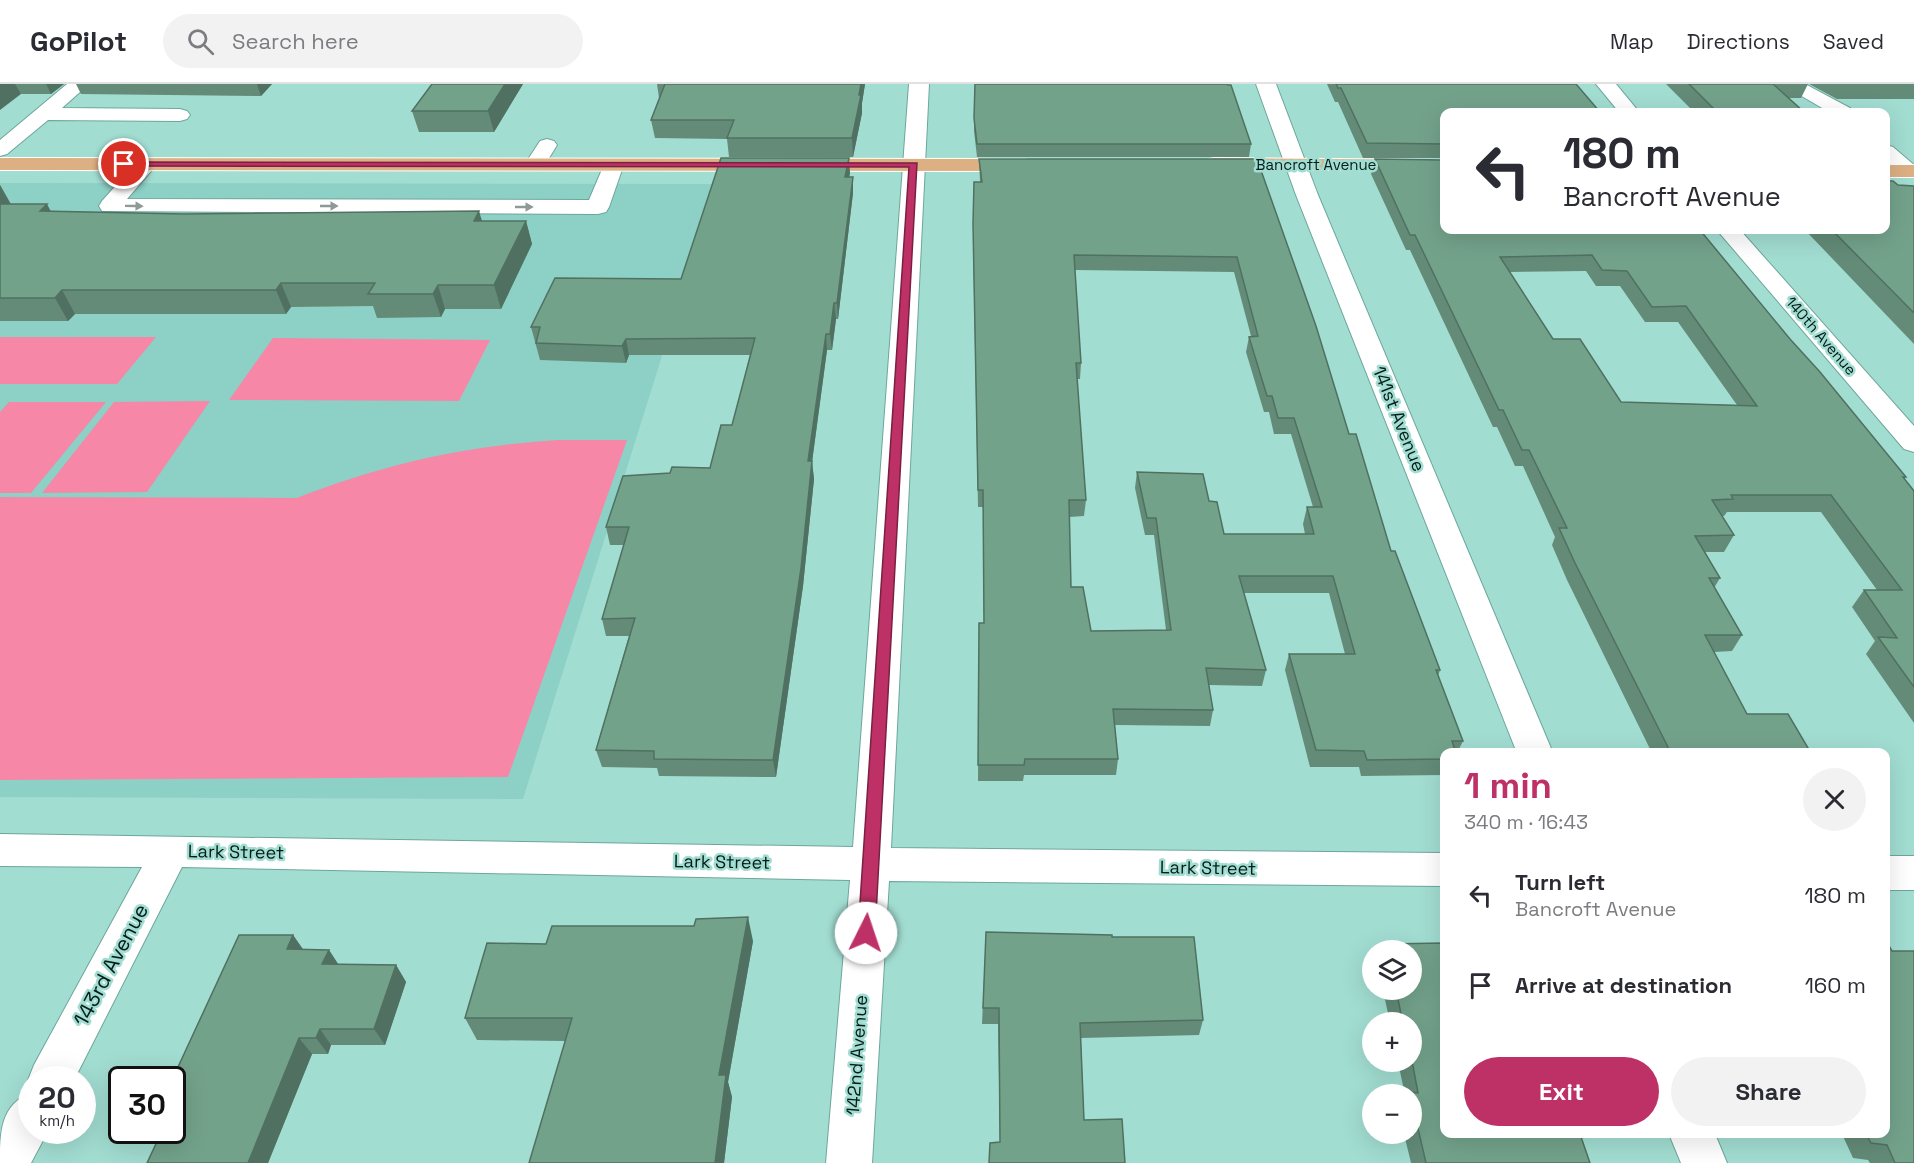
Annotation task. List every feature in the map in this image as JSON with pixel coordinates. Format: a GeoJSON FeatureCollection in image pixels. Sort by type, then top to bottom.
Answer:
{"type":"FeatureCollection","features":[{"type":"Feature","properties":{"kind":"main road"},"geometry":{"type":"LineString","coordinates":[[0,164],[1045,165]]}},
{"type":"Feature","properties":{"kind":"main road","name":"Bancroft Avenue"},"geometry":{"type":"LineString","coordinates":[[1196,164],[1440,166]]}},
{"type":"Feature","properties":{"kind":"main road"},"geometry":{"type":"LineString","coordinates":[[1890,171],[1911,171]]}},
{"type":"Feature","properties":{"kind":"street"},"geometry":{"type":"LineString","coordinates":[[0,150],[79,84]]}},
{"type":"Feature","properties":{"kind":"street","name":"142nd Avenue"},"geometry":{"type":"LineString","coordinates":[[849,1163],[871,864],[919,84]]}},
{"type":"Feature","properties":{"kind":"street","name":"141st Avenue"},"geometry":{"type":"LineString","coordinates":[[1266,84],[1295,164],[1533,748]]}},
{"type":"Feature","properties":{"kind":"street"},"geometry":{"type":"LineString","coordinates":[[1606,84],[1626,108]]}},
{"type":"Feature","properties":{"kind":"street"},"geometry":{"type":"LineString","coordinates":[[1791,84],[1836,108]]}},
{"type":"Feature","properties":{"kind":"street"},"geometry":{"type":"LineString","coordinates":[[47,110],[180,115]]}},
{"type":"Feature","properties":{"kind":"street"},"geometry":{"type":"LineString","coordinates":[[536,164],[547,145]]}},
{"type":"Feature","properties":{"kind":"street"},"geometry":{"type":"LineString","coordinates":[[1890,154],[1911,171]]}},
{"type":"Feature","properties":{"kind":"street"},"geometry":{"type":"LineString","coordinates":[[146,164],[110,206],[598,207],[613,164]]}},
{"type":"Feature","properties":{"kind":"street","name":"140th Avenue"},"geometry":{"type":"LineString","coordinates":[[1732,234],[1914,442]]}},
{"type":"Feature","properties":{"kind":"street","name":"Lark Street"},"geometry":{"type":"LineString","coordinates":[[0,850],[171,850],[871,864],[1440,870]]}},
{"type":"Feature","properties":{"kind":"street","name":"143rd Avenue"},"geometry":{"type":"LineString","coordinates":[[57,1066],[171,850]]}},
{"type":"Feature","properties":{"kind":"street"},"geometry":{"type":"LineString","coordinates":[[1890,873],[1914,873]]}},
{"type":"Feature","properties":{"kind":"street"},"geometry":{"type":"LineString","coordinates":[[1694,1138],[1704,1163]]}},
{"type":"Feature","properties":{"kind":"street"},"geometry":{"type":"LineString","coordinates":[[6,1163],[18,1140]]}},
{"type":"Feature","properties":{"kind":"shaded area"},"geometry":{"type":"Polygon","coordinates":[[[0,183],[716,184],[523,799],[0,797],[0,183]]]}},
{"type":"Feature","properties":{"kind":"shaded area"},"geometry":{"type":"Polygon","coordinates":[[[0,337],[156,337],[117,384],[0,384],[0,337]]]}},
{"type":"Feature","properties":{"kind":"shaded area"},"geometry":{"type":"Polygon","coordinates":[[[273,338],[490,340],[459,401],[229,400],[273,338]]]}},
{"type":"Feature","properties":{"kind":"shaded area"},"geometry":{"type":"Polygon","coordinates":[[[210,401],[147,492],[42,493],[114,402],[210,401]]]}},
{"type":"Feature","properties":{"kind":"shaded area"},"geometry":{"type":"Polygon","coordinates":[[[9,402],[106,402],[31,493],[0,493],[0,412],[9,402]]]}},
{"type":"Feature","properties":{"kind":"shaded area"},"geometry":{"type":"Polygon","coordinates":[[[558,440],[627,440],[508,777],[0,780],[0,497],[297,498],[361,475],[425,458],[490,447],[558,440]]]}},
{"type":"Feature","properties":{"kind":"building"},"geometry":{"type":"Polygon","coordinates":[[[432,84],[505,84],[488,111],[412,111],[432,84]]]}},
{"type":"Feature","properties":{"kind":"building"},"geometry":{"type":"Polygon","coordinates":[[[665,84],[861,84],[859,95],[861,95],[852,138],[727,138],[734,120],[651,120],[665,84]]]}},
{"type":"Feature","properties":{"kind":"building"},"geometry":{"type":"Polygon","coordinates":[[[975,84],[1227,84],[1231,85],[1251,144],[977,144],[974,118],[975,84]]]}},
{"type":"Feature","properties":{"kind":"building"},"geometry":{"type":"Polygon","coordinates":[[[1336,84],[1576,84],[1597,108],[1440,108],[1440,144],[1367,143],[1341,88],[1338,88],[1336,84]]]}},
{"type":"Feature","properties":{"kind":"building"},"geometry":{"type":"Polygon","coordinates":[[[1689,84],[1773,84],[1800,108],[1713,108],[1689,84]]]}},
{"type":"Feature","properties":{"kind":"building"},"geometry":{"type":"Polygon","coordinates":[[[721,158],[849,158],[845,177],[853,177],[837,303],[834,303],[830,334],[826,334],[808,461],[812,461],[801,568],[773,760],[654,759],[654,751],[596,750],[635,618],[602,619],[629,527],[606,527],[623,476],[670,473],[672,467],[710,468],[721,425],[732,425],[755,338],[626,339],[622,346],[536,343],[540,327],[531,327],[555,278],[681,279],[721,158]]]}},
{"type":"Feature","properties":{"kind":"building"},"geometry":{"type":"Polygon","coordinates":[[[979,159],[1257,159],[1316,326],[1349,434],[1356,434],[1391,551],[1395,551],[1440,670],[1436,670],[1463,741],[1452,741],[1454,748],[1440,748],[1440,759],[1367,760],[1364,751],[1316,750],[1289,654],[1355,654],[1333,576],[1239,576],[1266,670],[1206,668],[1213,710],[1113,709],[1118,759],[1025,759],[1024,765],[978,765],[979,623],[984,623],[983,490],[978,490],[974,182],[982,182],[979,159]],[[1074,255],[1081,363],[1076,363],[1086,500],[1069,500],[1071,587],[1083,587],[1091,631],[1171,630],[1156,518],[1147,518],[1137,472],[1203,474],[1209,501],[1217,502],[1224,534],[1314,534],[1307,507],[1322,507],[1294,418],[1278,418],[1272,396],[1267,396],[1249,337],[1258,336],[1237,257],[1074,255]]]}},
{"type":"Feature","properties":{"kind":"building"},"geometry":{"type":"Polygon","coordinates":[[[1375,159],[1440,160],[1440,234],[1703,234],[1820,372],[1906,477],[1903,477],[1914,491],[1914,687],[1878,637],[1897,638],[1864,590],[1902,590],[1831,495],[1731,495],[1733,499],[1712,500],[1734,535],[1695,536],[1720,578],[1709,578],[1742,635],[1705,635],[1747,714],[1788,714],[1808,748],[1668,748],[1575,563],[1559,528],[1567,528],[1529,450],[1522,450],[1503,410],[1499,410],[1415,235],[1410,235],[1375,159]],[[1592,255],[1500,257],[1553,339],[1580,339],[1621,402],[1757,406],[1686,306],[1652,307],[1627,271],[1602,270],[1592,255]]]}},
{"type":"Feature","properties":{"kind":"building"},"geometry":{"type":"Polygon","coordinates":[[[1890,181],[1898,185],[1914,186],[1914,313],[1836,234],[1890,234],[1890,181]]]}},
{"type":"Feature","properties":{"kind":"building"},"geometry":{"type":"Polygon","coordinates":[[[0,204],[47,204],[40,211],[184,214],[479,211],[474,221],[526,221],[494,285],[438,285],[433,294],[368,294],[375,283],[281,283],[276,290],[62,290],[55,298],[0,298],[0,204]]]}},
{"type":"Feature","properties":{"kind":"building"},"geometry":{"type":"Polygon","coordinates":[[[748,917],[719,1075],[726,1075],[715,1163],[529,1163],[572,1018],[465,1018],[487,943],[546,944],[552,926],[694,926],[696,919],[748,917]]]}},
{"type":"Feature","properties":{"kind":"building"},"geometry":{"type":"Polygon","coordinates":[[[986,932],[1112,935],[1112,937],[1194,937],[1203,1020],[1080,1023],[1084,1120],[1122,1119],[1125,1163],[989,1163],[990,1143],[1000,1142],[999,1008],[983,1008],[986,932]]]}},
{"type":"Feature","properties":{"kind":"building"},"geometry":{"type":"Polygon","coordinates":[[[239,935],[293,935],[287,949],[329,950],[322,964],[396,965],[374,1029],[320,1029],[316,1038],[299,1038],[248,1163],[147,1163],[156,1144],[186,1144],[186,1066],[178,1066],[239,935]]]}},
{"type":"Feature","properties":{"kind":"building"},"geometry":{"type":"Polygon","coordinates":[[[1422,943],[1440,943],[1440,1138],[1581,1138],[1590,1163],[1426,1163],[1422,1144],[1422,1084],[1416,1084],[1414,1072],[1422,1072],[1422,1012],[1401,1012],[1398,1000],[1422,1000],[1422,943]]]}},
{"type":"Feature","properties":{"kind":"building"},"geometry":{"type":"Polygon","coordinates":[[[1890,947],[1892,951],[1914,951],[1914,1163],[1895,1163],[1887,1145],[1871,1143],[1868,1138],[1890,1138],[1890,947]]]}},
{"type":"Feature","properties":{"kind":"route"},"geometry":{"type":"LineString","coordinates":[[124,164],[914,165],[866,933]]}}]}
